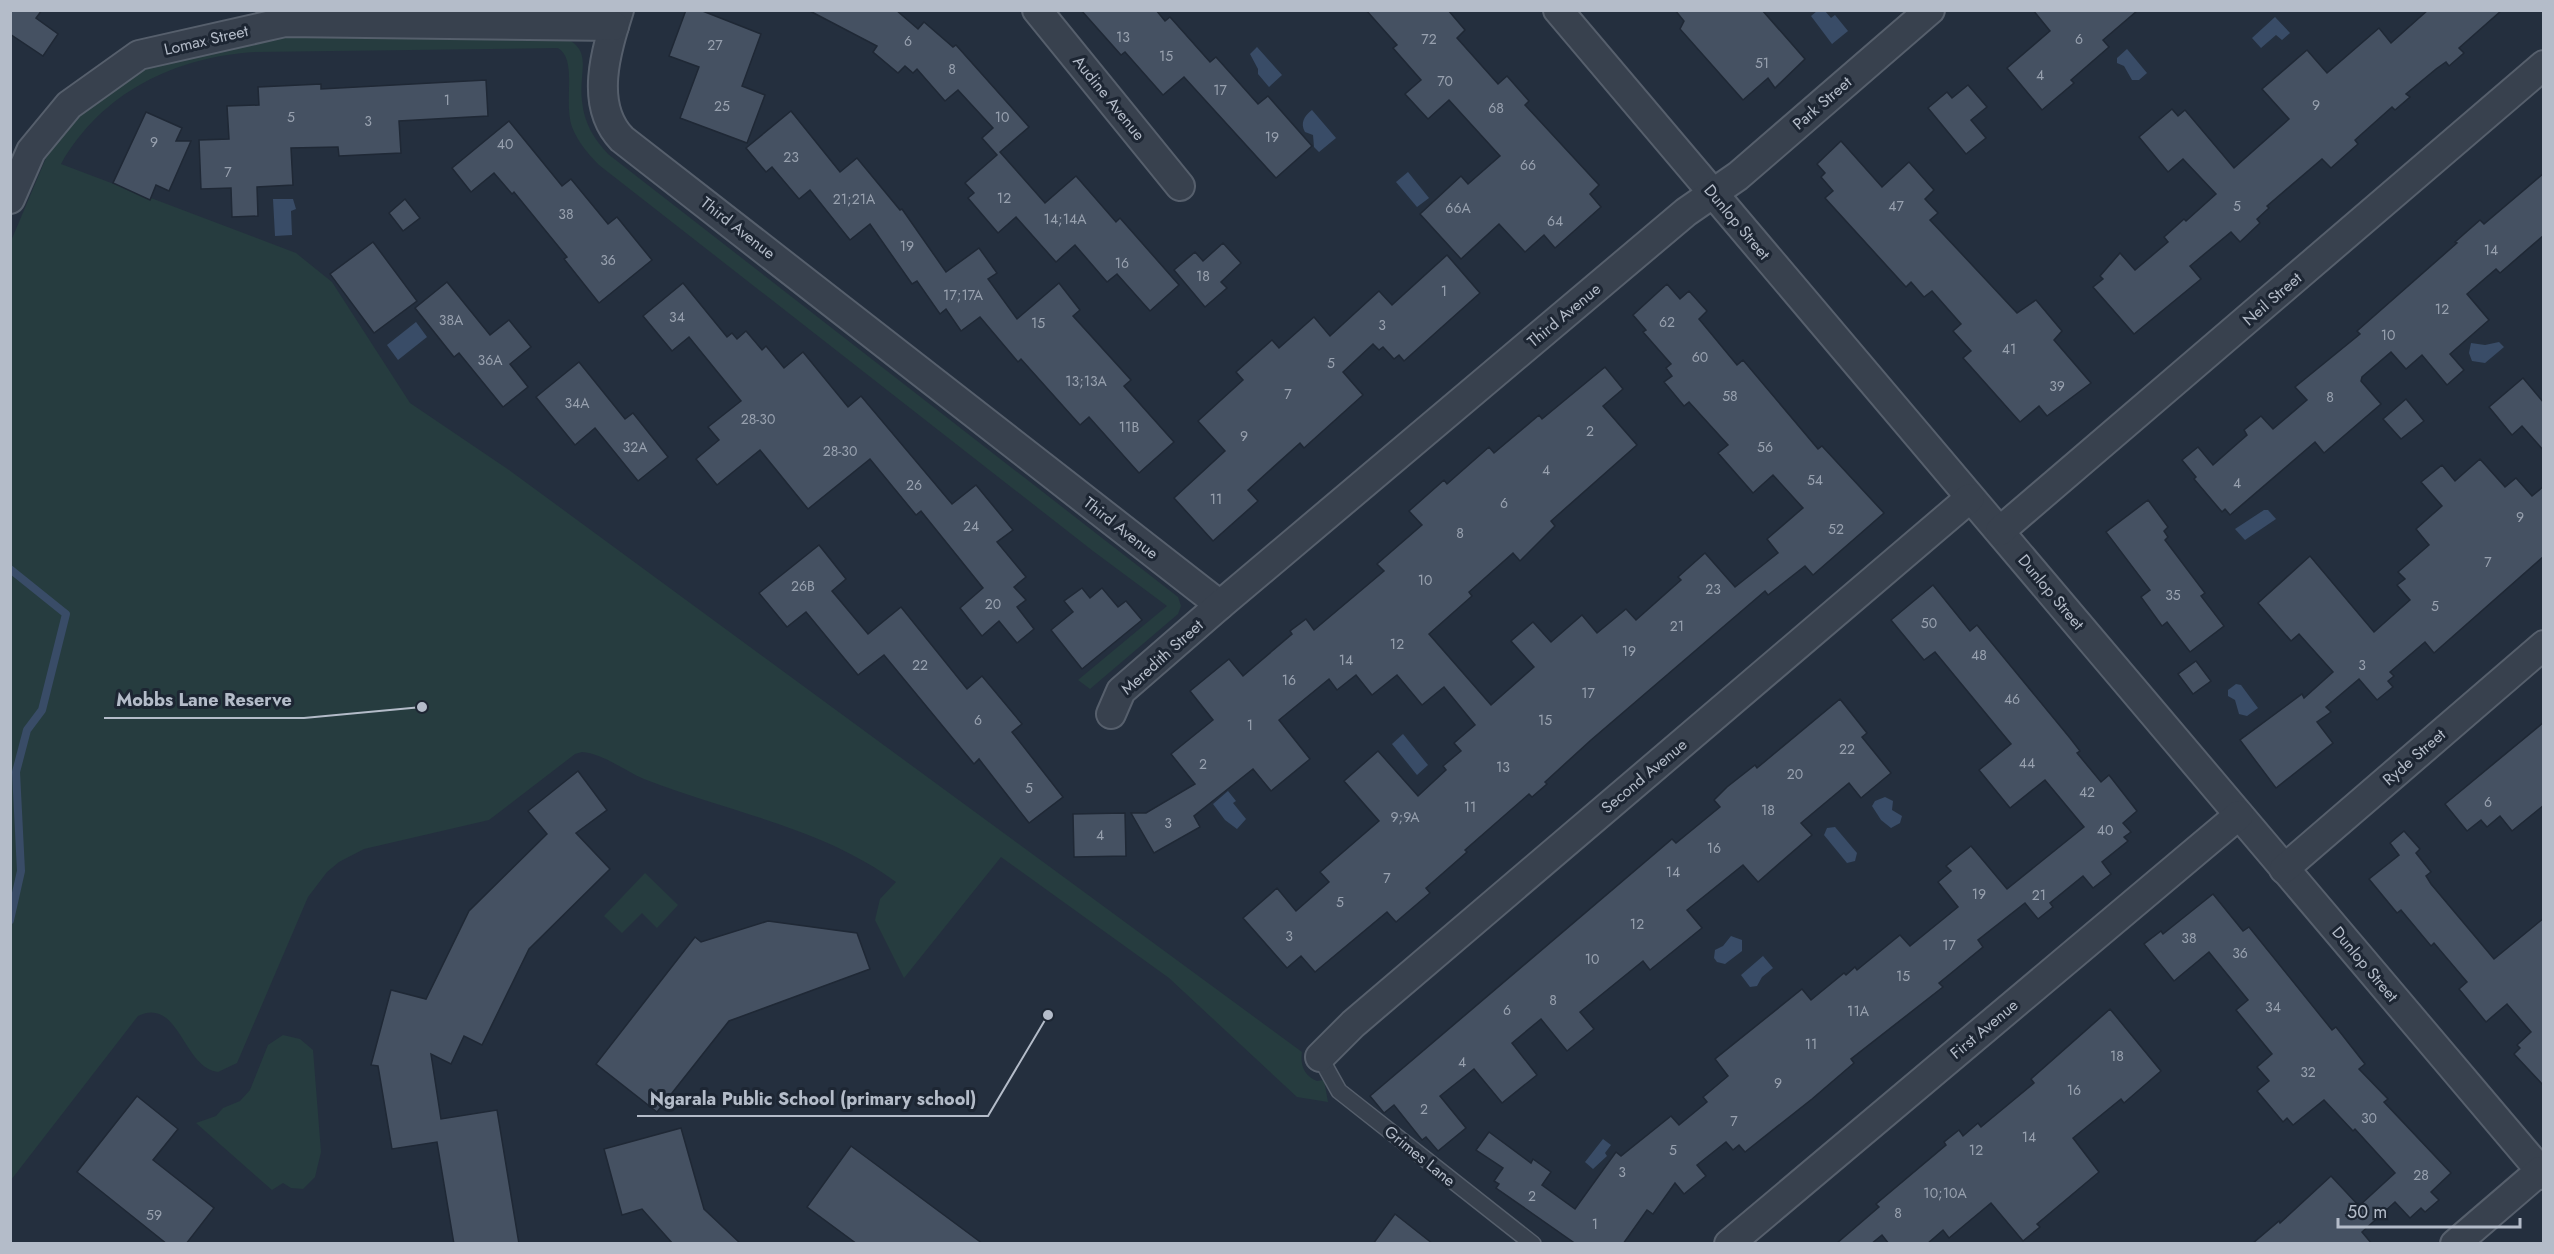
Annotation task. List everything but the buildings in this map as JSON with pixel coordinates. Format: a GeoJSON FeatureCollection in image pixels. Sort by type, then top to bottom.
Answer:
{"type":"FeatureCollection","features":[{"type":"Feature","properties":{"kind":"street","name":"Audine Avenue"},"geometry":{"type":"LineString","coordinates":[[1037,10],[1180,186]]}},
{"type":"Feature","properties":{"kind":"street","name":"Dunlop Street"},"geometry":{"type":"LineString","coordinates":[[1558,10],[2542,1173]]}},
{"type":"Feature","properties":{"kind":"street","name":"Park Street"},"geometry":{"type":"LineString","coordinates":[[1713,194],[1738,176],[1930,10]]}},
{"type":"Feature","properties":{"kind":"street","name":"Lomax Street"},"geometry":{"type":"LineString","coordinates":[[10,199],[31,151],[69,105],[139,55],[317,16],[617,18]]}},
{"type":"Feature","properties":{"kind":"street","name":"Third Avenue"},"geometry":{"type":"LineString","coordinates":[[617,18],[602,98],[610,123],[622,139],[1220,605],[1686,212],[1713,194]]}},
{"type":"Feature","properties":{"kind":"street","name":"Neil Street"},"geometry":{"type":"LineString","coordinates":[[2000,531],[2544,65]]}},
{"type":"Feature","properties":{"kind":"street","name":"Second Avenue"},"geometry":{"type":"LineString","coordinates":[[1320,1057],[1353,1024],[1970,498]]}},
{"type":"Feature","properties":{"kind":"street","name":"Meredith Street"},"geometry":{"type":"LineString","coordinates":[[1111,714],[1121,691],[1220,605]]}},
{"type":"Feature","properties":{"kind":"street","name":"Ryde Street"},"geometry":{"type":"LineString","coordinates":[[2284,868],[2544,645]]}},
{"type":"Feature","properties":{"kind":"street","name":"First Avenue"},"geometry":{"type":"LineString","coordinates":[[1730,1244],[2239,815]]}},
{"type":"Feature","properties":{"kind":"street"},"geometry":{"type":"LineString","coordinates":[[2455,1244],[2542,1173]]}},
{"type":"Feature","properties":{"kind":"lane","name":"Grimes Lane"},"geometry":{"type":"LineString","coordinates":[[1320,1057],[1339,1091],[1533,1244]]}},
{"type":"Feature","properties":{"kind":"green space"},"geometry":{"type":"Polygon","coordinates":[[[554,34],[576,45],[581,52],[583,68],[581,89],[585,116],[594,136],[608,154],[1178,597],[1181,606],[1178,614],[1090,689],[1078,680],[1167,606],[1093,551],[599,165],[584,148],[572,127],[569,105],[569,71],[564,54],[558,48],[255,52],[197,61],[143,83],[119,98],[97,117],[61,164],[296,253],[332,282],[410,403],[509,470],[1302,1052],[1302,1066],[1306,1073],[1317,1081],[1324,1080],[1328,1102],[1297,1097],[1169,978],[1001,857],[904,978],[875,920],[880,899],[896,882],[868,863],[807,834],[676,791],[644,779],[605,759],[582,752],[575,754],[489,820],[364,849],[339,862],[327,872],[308,897],[237,1063],[218,1072],[206,1068],[196,1059],[172,1024],[163,1016],[152,1012],[138,1016],[11,1180],[11,241],[46,158],[76,118],[135,70],[255,38],[554,34]]]}},
{"type":"Feature","properties":{"kind":"green space"},"geometry":{"type":"Polygon","coordinates":[[[645,873],[678,905],[657,928],[642,913],[622,933],[604,916],[645,873]]]}},
{"type":"Feature","properties":{"kind":"green space"},"geometry":{"type":"Polygon","coordinates":[[[283,1035],[300,1039],[313,1050],[321,1152],[315,1177],[303,1189],[291,1188],[283,1183],[272,1190],[196,1123],[216,1116],[223,1108],[240,1101],[250,1090],[268,1045],[283,1035]]]}},
{"type":"Feature","properties":{"kind":"water"},"geometry":{"type":"Polygon","coordinates":[[[1817,11],[1825,11],[1831,18],[1835,15],[1848,31],[1832,44],[1811,16],[1817,11]]]}},
{"type":"Feature","properties":{"kind":"water"},"geometry":{"type":"Polygon","coordinates":[[[2275,17],[2290,33],[2282,40],[2276,35],[2261,48],[2252,38],[2275,17]]]}},
{"type":"Feature","properties":{"kind":"water"},"geometry":{"type":"Polygon","coordinates":[[[1257,47],[1282,75],[1269,87],[1258,74],[1258,69],[1250,54],[1257,47]]]}},
{"type":"Feature","properties":{"kind":"water"},"geometry":{"type":"Polygon","coordinates":[[[2127,49],[2147,73],[2139,80],[2132,80],[2124,66],[2117,63],[2117,58],[2127,49]]]}},
{"type":"Feature","properties":{"kind":"water"},"geometry":{"type":"Polygon","coordinates":[[[1312,110],[1336,138],[1319,152],[1314,147],[1313,135],[1305,132],[1303,126],[1305,117],[1312,110]]]}},
{"type":"Feature","properties":{"kind":"water"},"geometry":{"type":"Polygon","coordinates":[[[1408,172],[1429,198],[1417,207],[1396,182],[1408,172]]]}},
{"type":"Feature","properties":{"kind":"water"},"geometry":{"type":"Polygon","coordinates":[[[273,199],[293,199],[296,209],[291,211],[292,235],[275,236],[273,199]]]}},
{"type":"Feature","properties":{"kind":"water"},"geometry":{"type":"Polygon","coordinates":[[[416,322],[427,337],[398,360],[387,345],[416,322]]]}},
{"type":"Feature","properties":{"kind":"water"},"geometry":{"type":"Polygon","coordinates":[[[2499,342],[2504,347],[2485,363],[2472,361],[2469,353],[2471,343],[2485,345],[2499,342]]]}},
{"type":"Feature","properties":{"kind":"water"},"geometry":{"type":"Polygon","coordinates":[[[2264,510],[2268,510],[2276,519],[2245,540],[2235,529],[2264,510]]]}},
{"type":"Feature","properties":{"kind":"water"},"geometry":{"type":"Polygon","coordinates":[[[2236,684],[2241,685],[2258,708],[2247,716],[2239,714],[2235,700],[2228,696],[2228,690],[2236,684]]]}},
{"type":"Feature","properties":{"kind":"water"},"geometry":{"type":"Polygon","coordinates":[[[1403,734],[1428,765],[1417,775],[1392,744],[1403,734]]]}},
{"type":"Feature","properties":{"kind":"water"},"geometry":{"type":"Polygon","coordinates":[[[1228,791],[1236,801],[1233,803],[1246,819],[1237,829],[1225,820],[1213,804],[1228,791]]]}},
{"type":"Feature","properties":{"kind":"water"},"geometry":{"type":"Polygon","coordinates":[[[1885,797],[1893,801],[1892,810],[1902,816],[1900,823],[1891,828],[1881,820],[1872,806],[1875,801],[1885,797]]]}},
{"type":"Feature","properties":{"kind":"water"},"geometry":{"type":"Polygon","coordinates":[[[1835,827],[1857,853],[1855,861],[1847,863],[1824,835],[1827,828],[1835,827]]]}},
{"type":"Feature","properties":{"kind":"water"},"geometry":{"type":"Polygon","coordinates":[[[1731,936],[1742,940],[1742,951],[1725,964],[1717,962],[1714,958],[1715,950],[1723,946],[1731,936]]]}},
{"type":"Feature","properties":{"kind":"water"},"geometry":{"type":"Polygon","coordinates":[[[1763,956],[1773,968],[1762,977],[1757,986],[1750,987],[1741,975],[1763,956]]]}},
{"type":"Feature","properties":{"kind":"water"},"geometry":{"type":"Polygon","coordinates":[[[1603,1139],[1611,1145],[1605,1153],[1607,1156],[1593,1169],[1585,1162],[1603,1139]]]}},
{"type":"Feature","properties":{"kind":"waterway"},"geometry":{"type":"LineString","coordinates":[[10,569],[66,614],[42,710],[27,730],[16,772],[21,871],[10,920]]}},
{"type":"Feature","properties":{"kind":"place","name":"Mobbs Lane Reserve"},"geometry":{"type":"Point","coordinates":[422,707]}},
{"type":"Feature","properties":{"kind":"place","name":"Ngarala Public School (primary school)"},"geometry":{"type":"Point","coordinates":[1048,1015]}}]}
